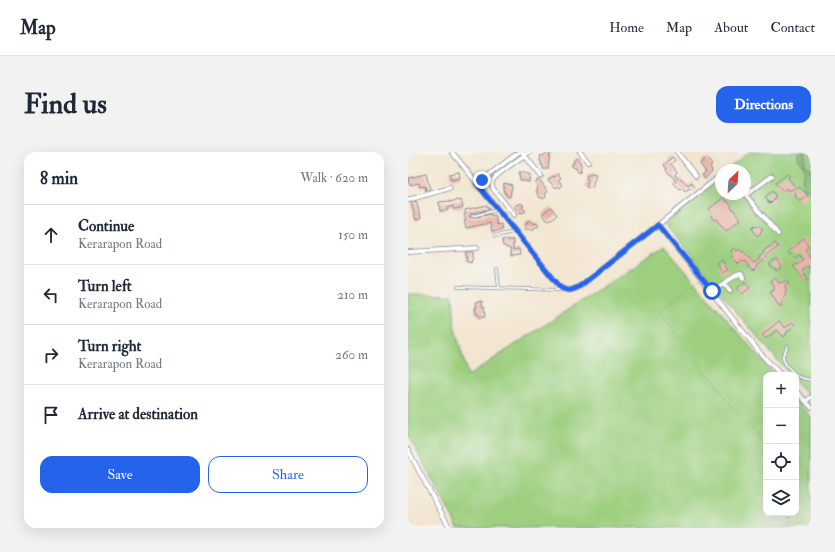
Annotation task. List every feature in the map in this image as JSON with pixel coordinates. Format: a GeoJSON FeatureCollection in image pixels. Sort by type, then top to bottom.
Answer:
{"type":"FeatureCollection","features":[{"type":"Feature","properties":{"kind":"street"},"geometry":{"type":"LineString","coordinates":[[452,152],[563,289],[567,290],[572,290],[580,286],[715,180]]}},
{"type":"Feature","properties":{"kind":"street"},"geometry":{"type":"LineString","coordinates":[[477,184],[519,152]]}},
{"type":"Feature","properties":{"kind":"street"},"geometry":{"type":"LineString","coordinates":[[514,216],[492,187],[492,182],[496,176],[523,154],[529,152]]}},
{"type":"Feature","properties":{"kind":"street"},"geometry":{"type":"LineString","coordinates":[[580,152],[588,162]]}},
{"type":"Feature","properties":{"kind":"street"},"geometry":{"type":"LineString","coordinates":[[677,152],[696,176]]}},
{"type":"Feature","properties":{"kind":"street"},"geometry":{"type":"LineString","coordinates":[[523,154],[540,176]]}},
{"type":"Feature","properties":{"kind":"street"},"geometry":{"type":"LineString","coordinates":[[751,191],[772,176]]}},
{"type":"Feature","properties":{"kind":"street"},"geometry":{"type":"LineString","coordinates":[[408,200],[450,188]]}},
{"type":"Feature","properties":{"kind":"street"},"geometry":{"type":"LineString","coordinates":[[749,200],[778,234]]}},
{"type":"Feature","properties":{"kind":"street"},"geometry":{"type":"LineString","coordinates":[[658,225],[761,354],[778,372]]}},
{"type":"Feature","properties":{"kind":"street"},"geometry":{"type":"LineString","coordinates":[[408,252],[477,248]]}},
{"type":"Feature","properties":{"kind":"street"},"geometry":{"type":"LineString","coordinates":[[712,291],[739,274],[743,278]]}},
{"type":"Feature","properties":{"kind":"street"},"geometry":{"type":"LineString","coordinates":[[724,283],[730,291]]}},
{"type":"Feature","properties":{"kind":"street"},"geometry":{"type":"LineString","coordinates":[[799,394],[811,407]]}},
{"type":"Feature","properties":{"kind":"street"},"geometry":{"type":"LineString","coordinates":[[806,401],[811,397]]}},
{"type":"Feature","properties":{"kind":"street"},"geometry":{"type":"LineString","coordinates":[[408,450],[450,528]]}},
{"type":"Feature","properties":{"kind":"street"},"geometry":{"type":"LineString","coordinates":[[408,462],[413,459]]}},
{"type":"Feature","properties":{"kind":"lane"},"geometry":{"type":"LineString","coordinates":[[472,216],[498,210]]}},
{"type":"Feature","properties":{"kind":"lane"},"geometry":{"type":"LineString","coordinates":[[495,236],[509,233],[514,230]]}},
{"type":"Feature","properties":{"kind":"lane"},"geometry":{"type":"LineString","coordinates":[[498,269],[500,288]]}},
{"type":"Feature","properties":{"kind":"lane"},"geometry":{"type":"LineString","coordinates":[[458,287],[563,289]]}},
{"type":"Feature","properties":{"kind":"lane"},"geometry":{"type":"LineString","coordinates":[[788,346],[783,355],[783,360],[793,372]]}},
{"type":"Feature","properties":{"kind":"lane"},"geometry":{"type":"LineString","coordinates":[[799,377],[811,380]]}},
{"type":"Feature","properties":{"kind":"path"},"geometry":{"type":"LineString","coordinates":[[701,278],[660,313],[714,389],[757,431],[765,444]]}},
{"type":"Feature","properties":{"kind":"path"},"geometry":{"type":"LineString","coordinates":[[789,516],[791,528]]}},
{"type":"Feature","properties":{"kind":"green space"},"geometry":{"type":"Polygon","coordinates":[[[749,152],[811,152],[811,399],[799,385],[799,372],[787,372],[665,224],[715,180],[715,200],[751,200],[751,164],[734,164],[749,152]]]}},
{"type":"Feature","properties":{"kind":"green space"},"geometry":{"type":"Polygon","coordinates":[[[798,152],[804,152],[806,160],[804,164],[811,169],[811,191],[803,188],[802,178],[805,168],[798,158],[798,152]]]}},
{"type":"Feature","properties":{"kind":"green space"},"geometry":{"type":"Polygon","coordinates":[[[664,246],[772,372],[763,372],[763,516],[799,516],[799,403],[811,417],[811,528],[458,528],[408,434],[408,294],[453,295],[455,329],[468,376],[664,246]]]}},
{"type":"Feature","properties":{"kind":"building"},"geometry":{"type":"Polygon","coordinates":[[[550,152],[548,169],[543,169],[543,165],[541,165],[540,161],[541,155],[543,156],[550,152]]]}},
{"type":"Feature","properties":{"kind":"building"},"geometry":{"type":"Polygon","coordinates":[[[672,157],[675,160],[671,164],[677,172],[675,175],[679,180],[681,178],[688,186],[692,183],[695,187],[685,192],[682,188],[680,190],[674,183],[676,181],[666,170],[667,169],[664,165],[672,157]]]}},
{"type":"Feature","properties":{"kind":"building"},"geometry":{"type":"Polygon","coordinates":[[[577,158],[582,166],[579,173],[575,167],[574,168],[571,165],[577,158]]]}},
{"type":"Feature","properties":{"kind":"building"},"geometry":{"type":"Polygon","coordinates":[[[707,158],[712,165],[710,166],[712,171],[705,179],[702,175],[706,172],[700,164],[707,158]]]}},
{"type":"Feature","properties":{"kind":"building"},"geometry":{"type":"Polygon","coordinates":[[[459,172],[460,178],[451,180],[449,174],[459,172]]]}},
{"type":"Feature","properties":{"kind":"building"},"geometry":{"type":"Polygon","coordinates":[[[519,172],[530,175],[529,182],[520,180],[519,172]]]}},
{"type":"Feature","properties":{"kind":"building"},"geometry":{"type":"Polygon","coordinates":[[[591,173],[596,174],[592,188],[586,187],[588,179],[586,179],[587,175],[590,175],[591,173]]]}},
{"type":"Feature","properties":{"kind":"building"},"geometry":{"type":"Polygon","coordinates":[[[426,174],[430,190],[426,191],[425,186],[420,187],[419,183],[409,184],[408,178],[426,174]]]}},
{"type":"Feature","properties":{"kind":"building"},"geometry":{"type":"Polygon","coordinates":[[[558,174],[561,178],[558,180],[563,185],[560,188],[558,186],[556,188],[548,180],[558,174]]]}},
{"type":"Feature","properties":{"kind":"building"},"geometry":{"type":"Polygon","coordinates":[[[788,174],[790,176],[788,178],[797,189],[800,187],[808,196],[800,202],[792,189],[789,191],[787,188],[782,191],[775,183],[788,174]]]}},
{"type":"Feature","properties":{"kind":"building"},"geometry":{"type":"Polygon","coordinates":[[[539,179],[548,192],[545,194],[546,197],[543,199],[542,197],[540,198],[536,191],[538,187],[535,182],[539,179]]]}},
{"type":"Feature","properties":{"kind":"building"},"geometry":{"type":"Polygon","coordinates":[[[504,183],[512,185],[510,197],[506,196],[506,193],[504,193],[504,183]]]}},
{"type":"Feature","properties":{"kind":"building"},"geometry":{"type":"Polygon","coordinates":[[[772,191],[776,196],[771,203],[769,203],[765,197],[772,191]]]}},
{"type":"Feature","properties":{"kind":"building"},"geometry":{"type":"Polygon","coordinates":[[[461,200],[463,207],[453,209],[453,206],[447,208],[448,210],[440,211],[439,202],[450,202],[461,200]]]}},
{"type":"Feature","properties":{"kind":"building"},"geometry":{"type":"Polygon","coordinates":[[[720,200],[726,200],[741,219],[726,231],[716,219],[714,220],[711,216],[713,214],[709,209],[720,200]]]}},
{"type":"Feature","properties":{"kind":"building"},"geometry":{"type":"Polygon","coordinates":[[[416,201],[421,218],[416,220],[411,203],[416,201]]]}},
{"type":"Feature","properties":{"kind":"building"},"geometry":{"type":"Polygon","coordinates":[[[521,203],[524,206],[522,207],[526,211],[520,214],[514,207],[521,203]]]}},
{"type":"Feature","properties":{"kind":"building"},"geometry":{"type":"Polygon","coordinates":[[[487,205],[488,209],[490,209],[471,214],[470,217],[473,218],[491,214],[491,216],[495,215],[497,225],[501,224],[502,230],[492,232],[490,223],[466,228],[464,221],[466,221],[464,214],[466,214],[465,210],[487,205]]]}},
{"type":"Feature","properties":{"kind":"building"},"geometry":{"type":"Polygon","coordinates":[[[551,207],[557,215],[548,221],[542,214],[551,207]]]}},
{"type":"Feature","properties":{"kind":"building"},"geometry":{"type":"Polygon","coordinates":[[[527,221],[532,221],[532,223],[539,224],[538,227],[535,227],[534,229],[525,229],[525,224],[527,224],[527,221]]]}},
{"type":"Feature","properties":{"kind":"building"},"geometry":{"type":"Polygon","coordinates":[[[755,225],[758,225],[763,229],[757,236],[752,228],[755,225]]]}},
{"type":"Feature","properties":{"kind":"building"},"geometry":{"type":"Polygon","coordinates":[[[804,238],[809,247],[805,249],[811,259],[811,266],[809,268],[807,266],[802,271],[808,279],[805,281],[793,266],[797,265],[803,260],[799,254],[795,258],[788,252],[804,238]]]}},
{"type":"Feature","properties":{"kind":"building"},"geometry":{"type":"Polygon","coordinates":[[[502,240],[513,240],[513,250],[519,249],[520,255],[511,256],[510,248],[503,246],[502,240]]]}},
{"type":"Feature","properties":{"kind":"building"},"geometry":{"type":"Polygon","coordinates":[[[775,243],[778,247],[765,257],[766,258],[756,266],[757,267],[753,271],[748,267],[749,266],[745,261],[742,261],[739,264],[731,256],[733,254],[731,251],[734,248],[737,251],[739,249],[742,252],[743,251],[754,263],[760,259],[759,257],[764,253],[763,251],[775,243]]]}},
{"type":"Feature","properties":{"kind":"building"},"geometry":{"type":"Polygon","coordinates":[[[466,252],[473,252],[471,263],[466,261],[466,252]]]}},
{"type":"Feature","properties":{"kind":"building"},"geometry":{"type":"Polygon","coordinates":[[[722,260],[728,270],[722,273],[717,263],[722,260]]]}},
{"type":"Feature","properties":{"kind":"building"},"geometry":{"type":"Polygon","coordinates":[[[778,260],[782,267],[776,271],[775,268],[774,269],[771,267],[770,263],[778,260]]]}},
{"type":"Feature","properties":{"kind":"building"},"geometry":{"type":"Polygon","coordinates":[[[775,278],[778,283],[789,281],[790,284],[785,285],[786,293],[780,308],[770,292],[774,291],[774,285],[770,282],[775,278]]]}},
{"type":"Feature","properties":{"kind":"building"},"geometry":{"type":"Polygon","coordinates":[[[745,282],[750,288],[742,294],[737,288],[745,282]]]}},
{"type":"Feature","properties":{"kind":"building"},"geometry":{"type":"Polygon","coordinates":[[[482,301],[485,317],[479,317],[478,314],[476,314],[475,307],[477,307],[476,302],[482,301]]]}},
{"type":"Feature","properties":{"kind":"building"},"geometry":{"type":"Polygon","coordinates":[[[779,321],[785,328],[792,322],[795,325],[786,333],[787,334],[784,337],[777,330],[766,339],[762,335],[779,321]]]}},
{"type":"Feature","properties":{"kind":"route"},"geometry":{"type":"LineString","coordinates":[[482,180],[477,184],[564,290],[569,291],[580,286],[658,225],[712,291]]}}]}
